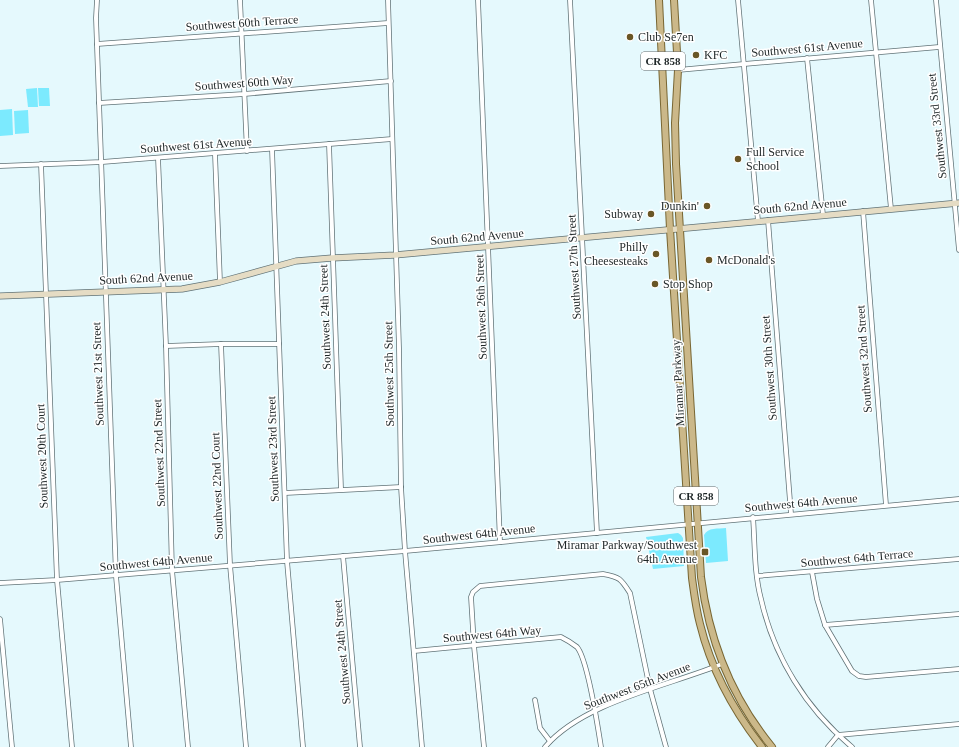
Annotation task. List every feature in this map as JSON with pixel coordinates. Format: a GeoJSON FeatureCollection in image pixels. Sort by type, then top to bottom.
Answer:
{"type":"FeatureCollection","features":[{"type":"Feature","properties":{"kind":"main road","name":"Miramar Parkway"},"geometry":{"type":"LineString","coordinates":[[659,0],[670,229],[692,578],[700,624],[714,667],[733,706],[762,747]]}},
{"type":"Feature","properties":{"kind":"main road","name":"Miramar Parkway"},"geometry":{"type":"LineString","coordinates":[[674,0],[678,70],[675,123],[679,228],[697,523],[704,602],[708,622],[722,664],[740,702],[759,731],[772,747]]}},
{"type":"Feature","properties":{"kind":"main road"},"geometry":{"type":"LineString","coordinates":[[680,387],[686,394],[687,411],[691,420]]}},
{"type":"Feature","properties":{"kind":"street","name":"Southwest 21st Street"},"geometry":{"type":"LineString","coordinates":[[97,0],[96,18],[102,162],[105,292],[116,576],[131,747]]}},
{"type":"Feature","properties":{"kind":"street"},"geometry":{"type":"LineString","coordinates":[[240,0],[247,151]]}},
{"type":"Feature","properties":{"kind":"street","name":"Southwest 25th Street"},"geometry":{"type":"LineString","coordinates":[[388,0],[399,348],[401,487],[422,747]]}},
{"type":"Feature","properties":{"kind":"street","name":"Southwest 26th Street"},"geometry":{"type":"LineString","coordinates":[[478,0],[500,542]]}},
{"type":"Feature","properties":{"kind":"street","name":"Southwest 27th Street"},"geometry":{"type":"LineString","coordinates":[[570,0],[598,533]]}},
{"type":"Feature","properties":{"kind":"street"},"geometry":{"type":"LineString","coordinates":[[738,0],[758,221]]}},
{"type":"Feature","properties":{"kind":"street"},"geometry":{"type":"LineString","coordinates":[[871,0],[891,209]]}},
{"type":"Feature","properties":{"kind":"street","name":"Southwest 33rd Street"},"geometry":{"type":"LineString","coordinates":[[936,0],[939,47],[957,203],[959,250]]}},
{"type":"Feature","properties":{"kind":"street","name":"Southwest 60th Terrace"},"geometry":{"type":"LineString","coordinates":[[97,44],[388,23]]}},
{"type":"Feature","properties":{"kind":"street","name":"Southwest 61st Avenue"},"geometry":{"type":"LineString","coordinates":[[678,70],[939,47]]}},
{"type":"Feature","properties":{"kind":"street"},"geometry":{"type":"LineString","coordinates":[[807,58],[823,215]]}},
{"type":"Feature","properties":{"kind":"street","name":"Southwest 60th Way"},"geometry":{"type":"LineString","coordinates":[[99,103],[244,94],[391,81]]}},
{"type":"Feature","properties":{"kind":"street","name":"Southwest 61st Avenue"},"geometry":{"type":"LineString","coordinates":[[0,166],[102,162],[392,139]]}},
{"type":"Feature","properties":{"kind":"street","name":"Southwest 24th Street"},"geometry":{"type":"LineString","coordinates":[[329,144],[341,489]]}},
{"type":"Feature","properties":{"kind":"street","name":"Southwest 23rd Street"},"geometry":{"type":"LineString","coordinates":[[272,149],[287,561],[303,747]]}},
{"type":"Feature","properties":{"kind":"street"},"geometry":{"type":"LineString","coordinates":[[215,154],[220,282]]}},
{"type":"Feature","properties":{"kind":"street","name":"Southwest 22nd Street"},"geometry":{"type":"LineString","coordinates":[[158,158],[162,290],[166,346],[172,570],[188,747]]}},
{"type":"Feature","properties":{"kind":"street","name":"Southwest 20th Court"},"geometry":{"type":"LineString","coordinates":[[40,164],[57,580],[72,747]]}},
{"type":"Feature","properties":{"kind":"street","name":"South 62nd Avenue"},"geometry":{"type":"LineString","coordinates":[[0,296],[182,289],[220,282],[296,261],[395,256],[582,239],[679,228],[957,203]]}},
{"type":"Feature","properties":{"kind":"street","name":"Southwest 32nd Street"},"geometry":{"type":"LineString","coordinates":[[863,211],[886,505]]}},
{"type":"Feature","properties":{"kind":"street","name":"Southwest 30th Street"},"geometry":{"type":"LineString","coordinates":[[768,220],[790,514]]}},
{"type":"Feature","properties":{"kind":"street","name":"Southwest 22nd Court"},"geometry":{"type":"LineString","coordinates":[[221,344],[230,565],[246,747]]}},
{"type":"Feature","properties":{"kind":"street"},"geometry":{"type":"LineString","coordinates":[[166,346],[279,344]]}},
{"type":"Feature","properties":{"kind":"street"},"geometry":{"type":"LineString","coordinates":[[285,493],[401,487]]}},
{"type":"Feature","properties":{"kind":"street","name":"Southwest 64th Avenue"},"geometry":{"type":"LineString","coordinates":[[0,583],[116,576],[405,551],[753,517],[959,499]]}},
{"type":"Feature","properties":{"kind":"street"},"geometry":{"type":"LineString","coordinates":[[753,517],[760,599],[768,626],[783,662],[804,696],[838,735],[852,747]]}},
{"type":"Feature","properties":{"kind":"street","name":"Southwest 24th Street"},"geometry":{"type":"LineString","coordinates":[[343,556],[360,747]]}},
{"type":"Feature","properties":{"kind":"street","name":"Southwest 64th Terrace"},"geometry":{"type":"LineString","coordinates":[[757,576],[959,559]]}},
{"type":"Feature","properties":{"kind":"street"},"geometry":{"type":"LineString","coordinates":[[812,572],[817,599],[825,625],[852,671],[859,676],[866,677],[959,669]]}},
{"type":"Feature","properties":{"kind":"street"},"geometry":{"type":"LineString","coordinates":[[484,747],[474,646],[471,597],[473,592],[480,586],[603,574],[615,576],[622,581],[630,593],[650,689],[666,747]]}},
{"type":"Feature","properties":{"kind":"street"},"geometry":{"type":"LineString","coordinates":[[825,625],[959,614]]}},
{"type":"Feature","properties":{"kind":"street"},"geometry":{"type":"LineString","coordinates":[[0,619],[12,747]]}},
{"type":"Feature","properties":{"kind":"street","name":"Southwest 64th Way"},"geometry":{"type":"LineString","coordinates":[[414,650],[474,646],[561,637],[571,642],[577,648],[582,658],[595,710]]}},
{"type":"Feature","properties":{"kind":"street","name":"Southwest 65th Avenue"},"geometry":{"type":"LineString","coordinates":[[545,747],[572,723],[595,710],[722,664]]}},
{"type":"Feature","properties":{"kind":"street"},"geometry":{"type":"LineString","coordinates":[[535,700],[540,728],[550,741]]}},
{"type":"Feature","properties":{"kind":"street"},"geometry":{"type":"LineString","coordinates":[[595,710],[601,747]]}},
{"type":"Feature","properties":{"kind":"street"},"geometry":{"type":"LineString","coordinates":[[828,747],[838,735],[959,724]]}},
{"type":"Feature","properties":{"kind":"shaded area"},"geometry":{"type":"Polygon","coordinates":[[[37,88],[38,107],[28,107],[26,89],[37,88]]]}},
{"type":"Feature","properties":{"kind":"shaded area"},"geometry":{"type":"Polygon","coordinates":[[[38,88],[49,88],[50,106],[39,106],[38,88]]]}},
{"type":"Feature","properties":{"kind":"shaded area"},"geometry":{"type":"Polygon","coordinates":[[[12,109],[13,135],[0,136],[0,110],[12,109]]]}},
{"type":"Feature","properties":{"kind":"shaded area"},"geometry":{"type":"Polygon","coordinates":[[[28,110],[29,133],[15,134],[14,111],[28,110]]]}},
{"type":"Feature","properties":{"kind":"shaded area"},"geometry":{"type":"Polygon","coordinates":[[[726,528],[728,561],[706,563],[704,535],[706,532],[711,530],[726,528]]]}},
{"type":"Feature","properties":{"kind":"shaded area"},"geometry":{"type":"Polygon","coordinates":[[[678,533],[683,538],[684,566],[653,569],[646,537],[678,533]]]}},
{"type":"Feature","properties":{"kind":"place","name":"Club Se7en"},"geometry":{"type":"Point","coordinates":[630,37]}},
{"type":"Feature","properties":{"kind":"place","name":"KFC"},"geometry":{"type":"Point","coordinates":[696,55]}},
{"type":"Feature","properties":{"kind":"place","name":"Full Service School"},"geometry":{"type":"Point","coordinates":[738,159]}},
{"type":"Feature","properties":{"kind":"place","name":"Dunkin'"},"geometry":{"type":"Point","coordinates":[707,206]}},
{"type":"Feature","properties":{"kind":"place","name":"Subway"},"geometry":{"type":"Point","coordinates":[651,214]}},
{"type":"Feature","properties":{"kind":"place","name":"Philly Cheesesteaks"},"geometry":{"type":"Point","coordinates":[656,254]}},
{"type":"Feature","properties":{"kind":"place","name":"McDonald's"},"geometry":{"type":"Point","coordinates":[709,260]}},
{"type":"Feature","properties":{"kind":"place","name":"Stop Shop"},"geometry":{"type":"Point","coordinates":[655,284]}},
{"type":"Feature","properties":{"kind":"place","name":"Miramar Parkway/Southwest 64th Avenue"},"geometry":{"type":"Point","coordinates":[705,552]}}]}
